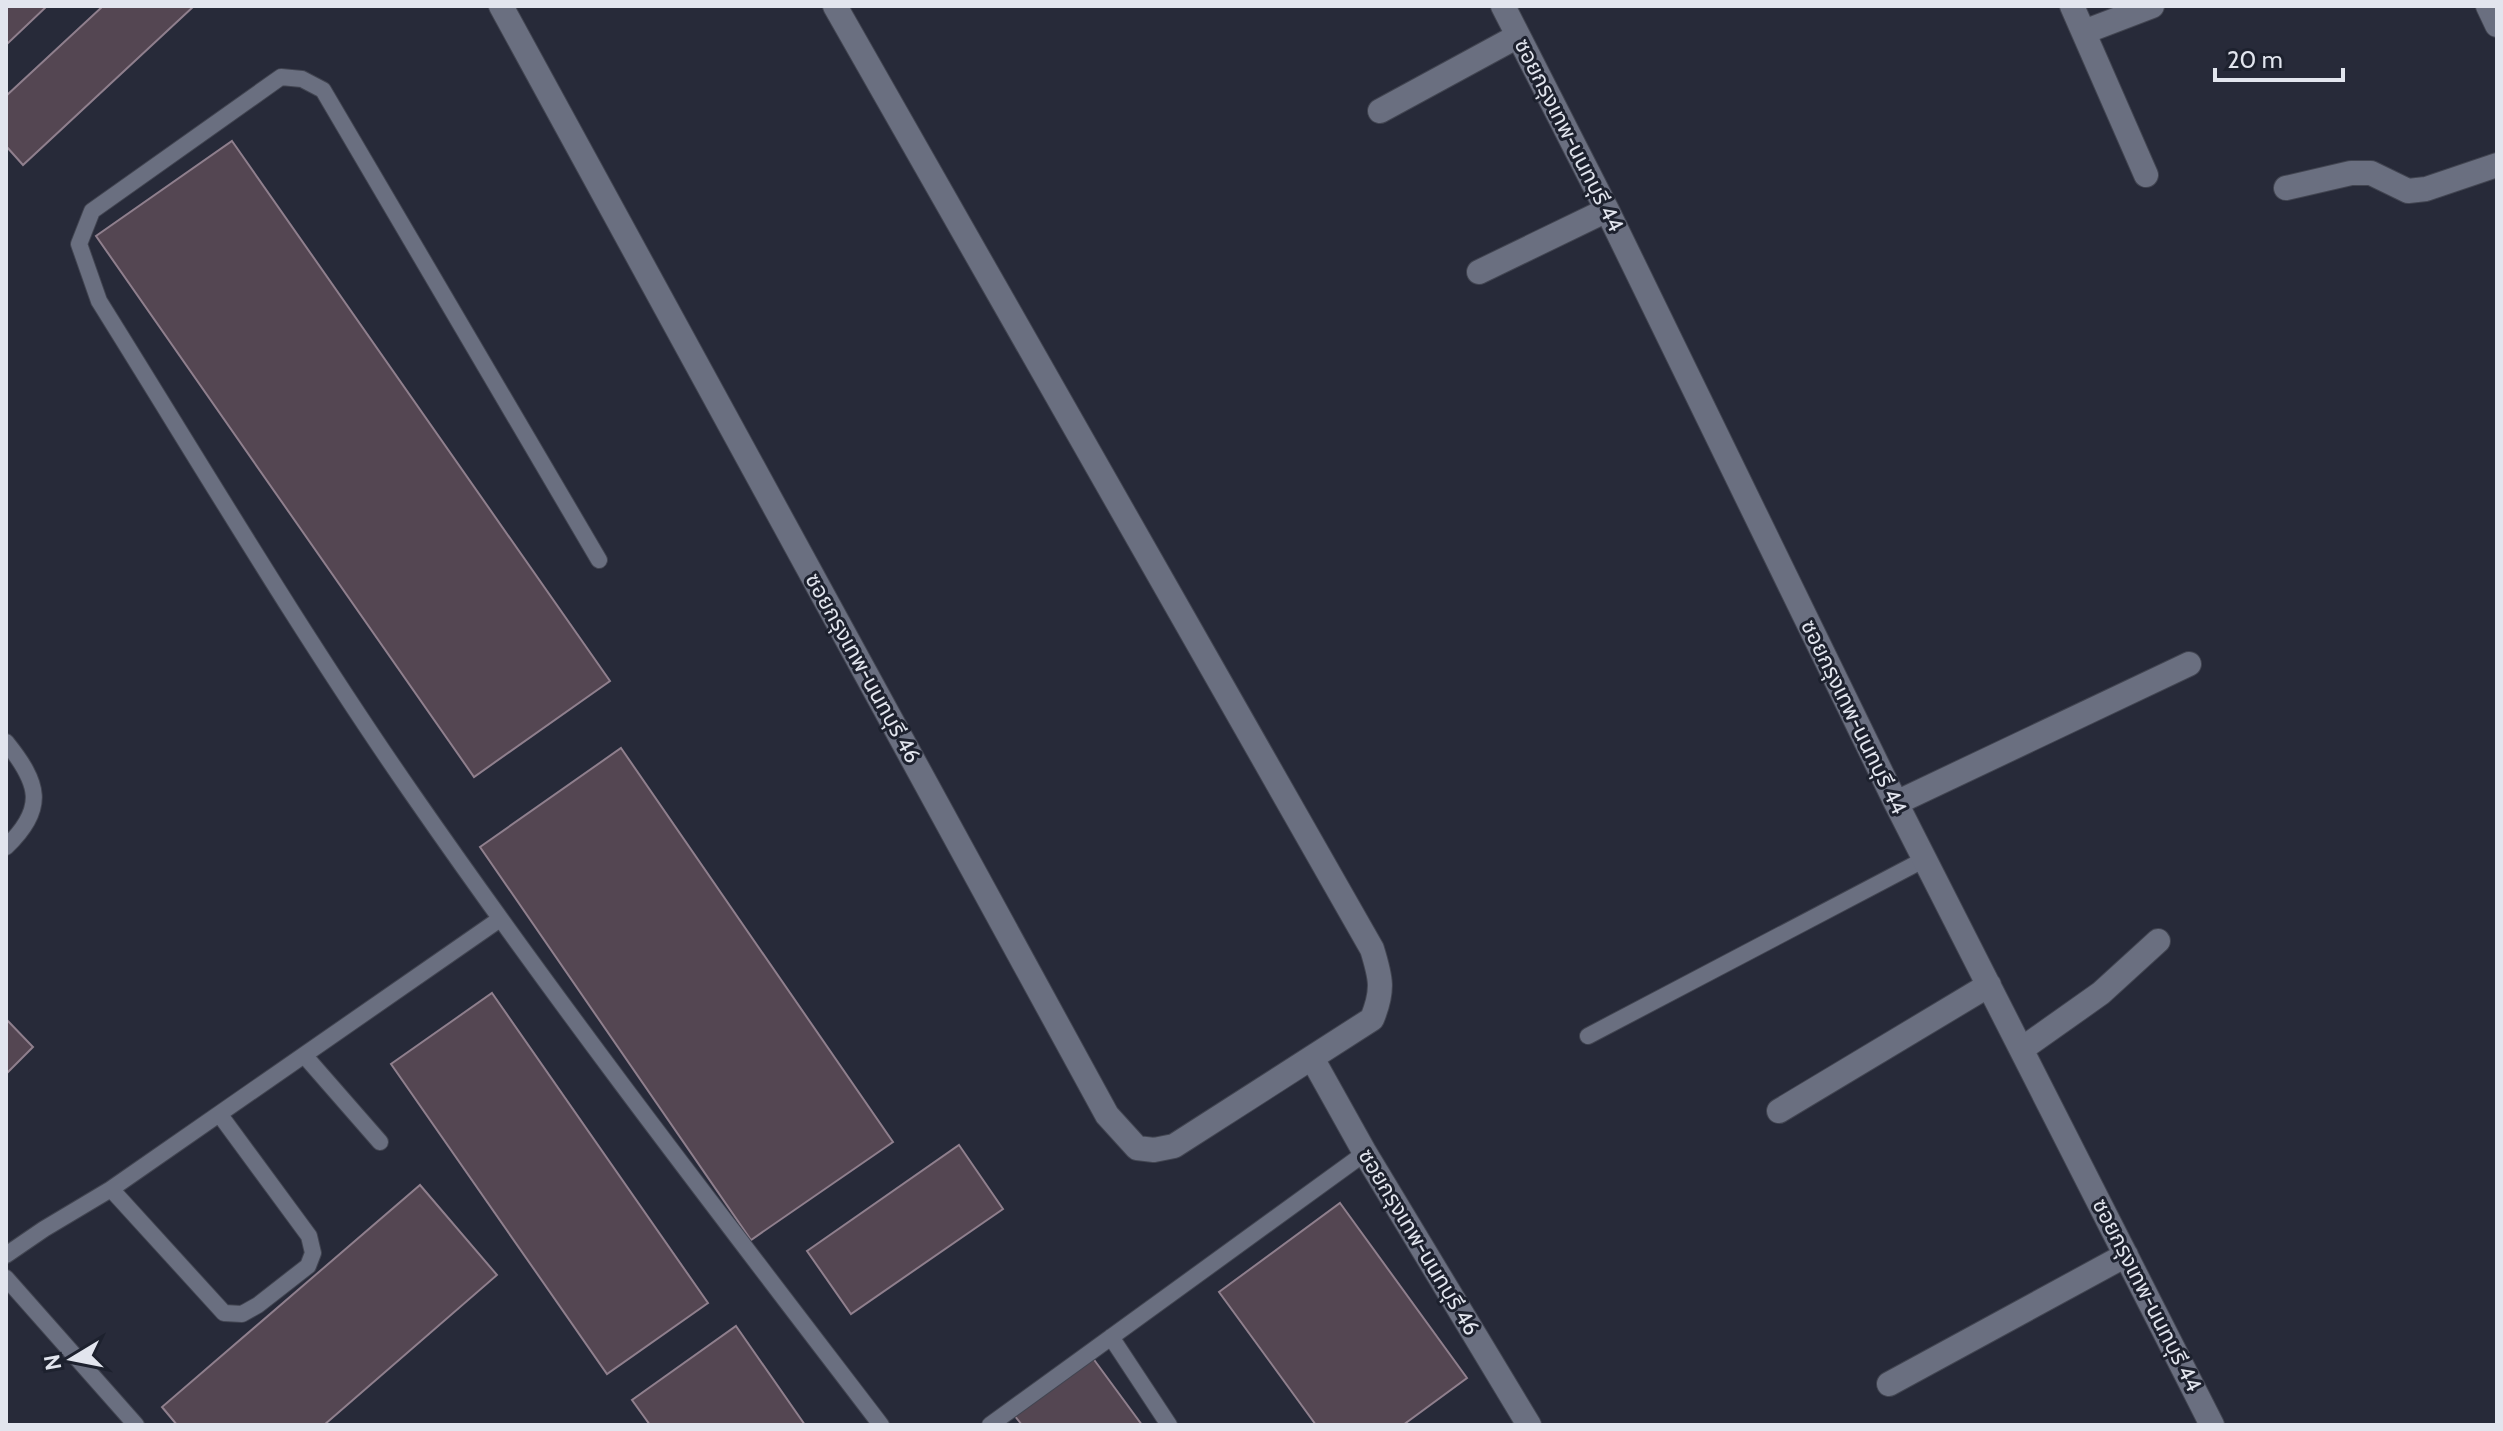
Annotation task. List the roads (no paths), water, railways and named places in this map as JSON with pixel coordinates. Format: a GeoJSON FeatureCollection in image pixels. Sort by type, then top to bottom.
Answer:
{"type":"FeatureCollection","features":[{"type":"Feature","properties":{"kind":"street","name":"ซอยกรุงเทพ-นนทบุรี 46"},"geometry":{"type":"LineString","coordinates":[[501,6],[1107,1115],[1137,1148],[1154,1150],[1174,1146],[1372,1019],[1380,1000],[1381,977],[1372,949],[835,6]]}},
{"type":"Feature","properties":{"kind":"street","name":"ซอยกรุงเทพ-นนทบุรี 44"},"geometry":{"type":"LineString","coordinates":[[1503,6],[1607,210],[1896,803],[2212,1425]]}},
{"type":"Feature","properties":{"kind":"street"},"geometry":{"type":"LineString","coordinates":[[2072,6],[2146,175]]}},
{"type":"Feature","properties":{"kind":"street"},"geometry":{"type":"LineString","coordinates":[[2084,32],[2152,6]]}},
{"type":"Feature","properties":{"kind":"street"},"geometry":{"type":"LineString","coordinates":[[2488,6],[2497,25]]}},
{"type":"Feature","properties":{"kind":"street"},"geometry":{"type":"LineString","coordinates":[[1380,111],[1518,36]]}},
{"type":"Feature","properties":{"kind":"street"},"geometry":{"type":"LineString","coordinates":[[2286,188],[2351,173],[2371,173],[2408,191],[2426,189],[2497,165]]}},
{"type":"Feature","properties":{"kind":"street"},"geometry":{"type":"LineString","coordinates":[[1479,272],[1607,210]]}},
{"type":"Feature","properties":{"kind":"street"},"geometry":{"type":"LineString","coordinates":[[1896,803],[2189,664]]}},
{"type":"Feature","properties":{"kind":"street"},"geometry":{"type":"LineString","coordinates":[[2022,1049],[2101,993],[2158,941]]}},
{"type":"Feature","properties":{"kind":"street"},"geometry":{"type":"LineString","coordinates":[[1779,1111],[1989,985]]}},
{"type":"Feature","properties":{"kind":"street","name":"ซอยกรุงเทพ-นนทบุรี 46"},"geometry":{"type":"LineString","coordinates":[[1312,1058],[1365,1153],[1529,1425]]}},
{"type":"Feature","properties":{"kind":"street"},"geometry":{"type":"LineString","coordinates":[[1889,1384],[2126,1255]]}},
{"type":"Feature","properties":{"kind":"lane"},"geometry":{"type":"LineString","coordinates":[[599,560],[323,90],[302,79],[281,77],[92,211],[79,244],[99,301],[410,792],[652,1127],[881,1425]]}},
{"type":"Feature","properties":{"kind":"lane"},"geometry":{"type":"LineString","coordinates":[[6,742],[18,757],[35,791],[29,822],[6,847]]}},
{"type":"Feature","properties":{"kind":"lane"},"geometry":{"type":"LineString","coordinates":[[1588,1036],[1925,859]]}},
{"type":"Feature","properties":{"kind":"lane"},"geometry":{"type":"LineString","coordinates":[[6,1255],[220,1115],[500,919]]}},
{"type":"Feature","properties":{"kind":"lane"},"geometry":{"type":"LineString","coordinates":[[304,1055],[380,1142]]}},
{"type":"Feature","properties":{"kind":"lane"},"geometry":{"type":"LineString","coordinates":[[111,1189],[224,1313],[242,1314],[258,1305],[308,1266],[313,1253],[309,1236],[220,1115]]}},
{"type":"Feature","properties":{"kind":"lane"},"geometry":{"type":"LineString","coordinates":[[990,1425],[1365,1153]]}},
{"type":"Feature","properties":{"kind":"lane"},"geometry":{"type":"LineString","coordinates":[[6,1278],[136,1425]]}},
{"type":"Feature","properties":{"kind":"lane"},"geometry":{"type":"LineString","coordinates":[[1111,1337],[1169,1425]]}}]}
